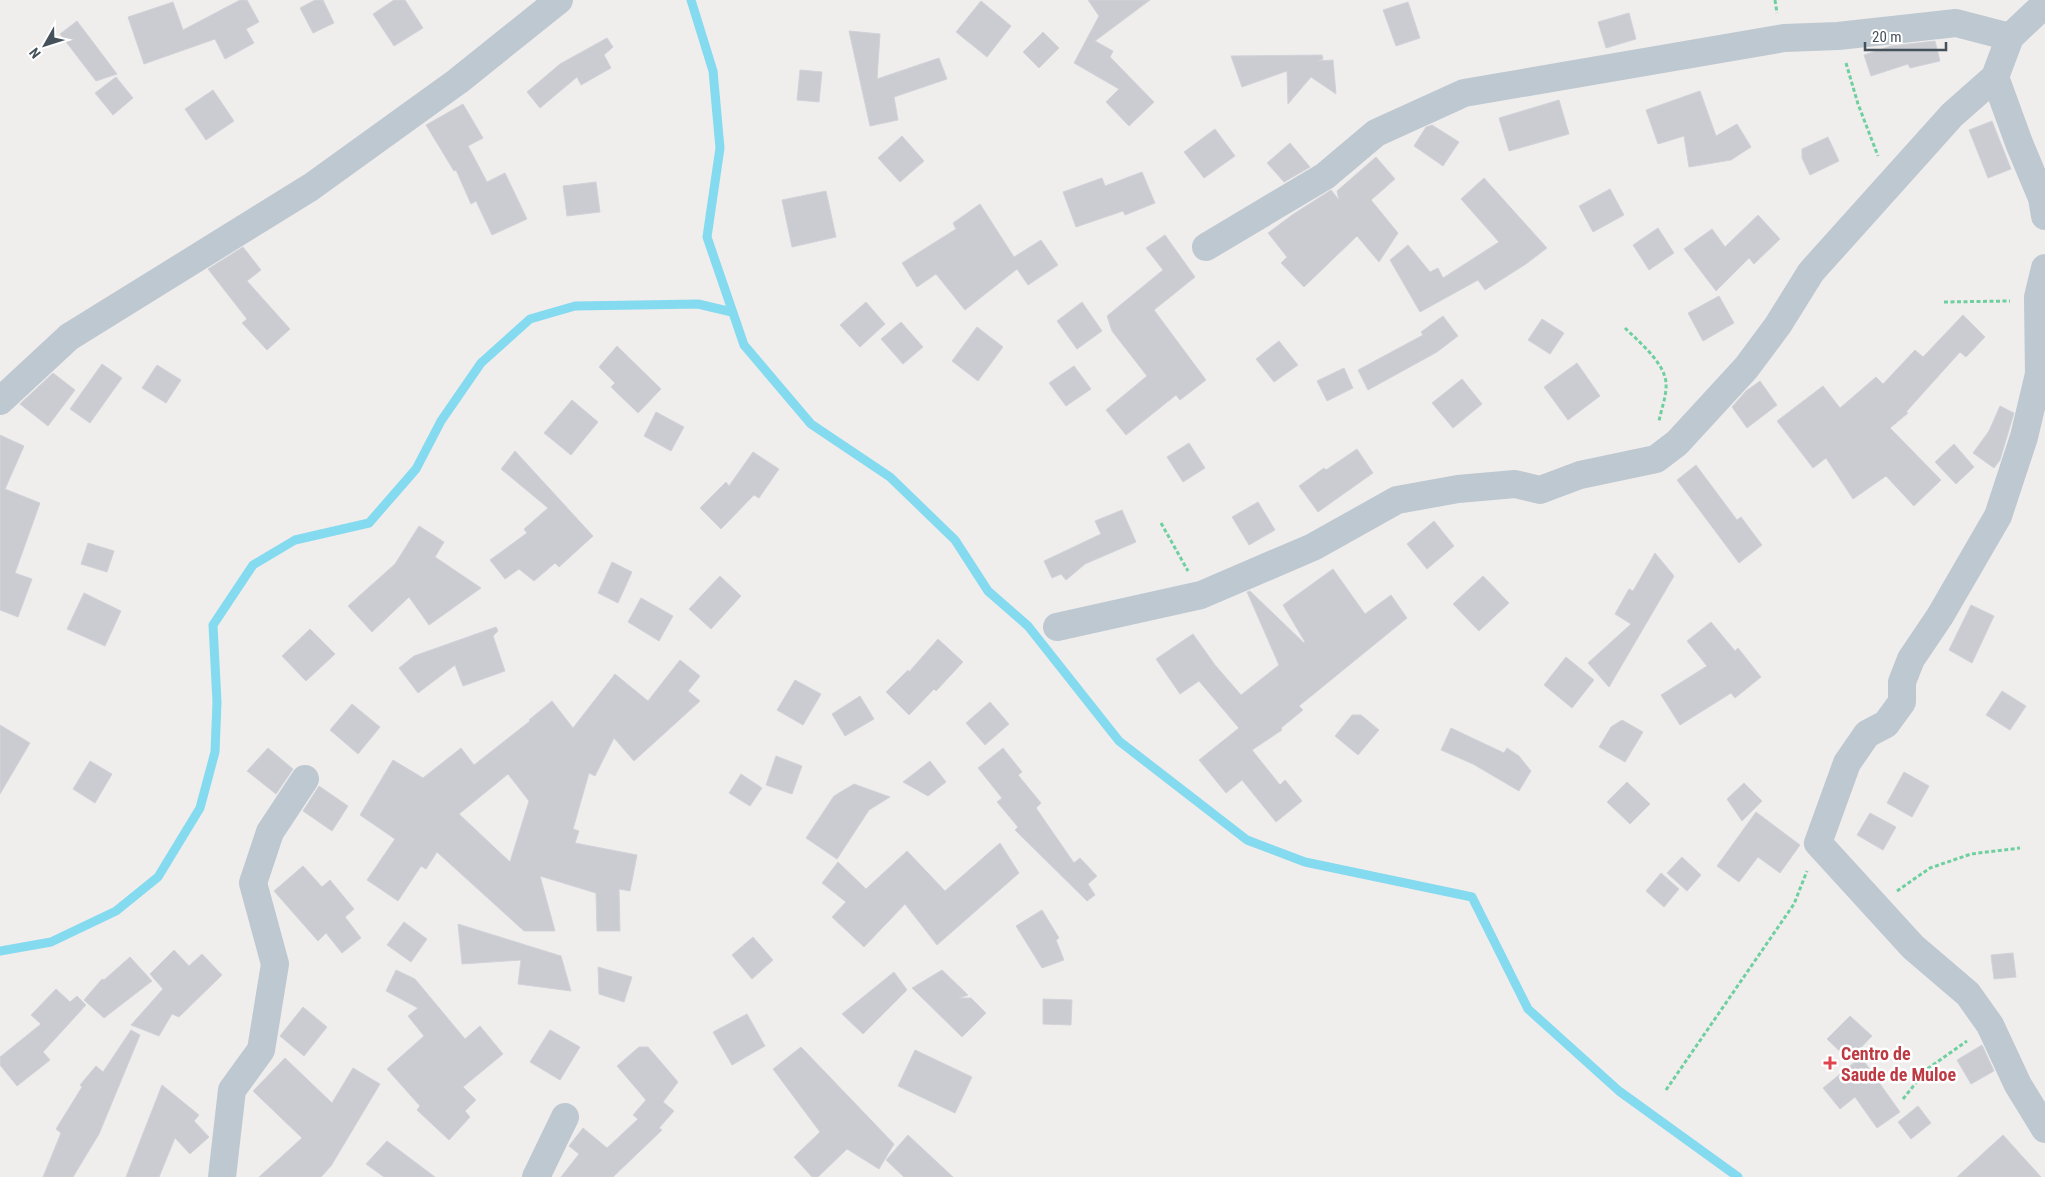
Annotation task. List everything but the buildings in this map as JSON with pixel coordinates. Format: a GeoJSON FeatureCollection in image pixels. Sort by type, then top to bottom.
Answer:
{"type":"FeatureCollection","features":[{"type":"Feature","properties":{"kind":"street"},"geometry":{"type":"LineString","coordinates":[[0,401],[69,337],[311,187],[458,82],[559,0]]}},
{"type":"Feature","properties":{"kind":"street"},"geometry":{"type":"LineString","coordinates":[[1057,627],[1201,595],[1313,546],[1397,500],[1458,489],[1515,484],[1540,490],[1580,476],[1656,459],[1677,443],[1746,368],[1778,325],[1811,272],[1952,115],[1995,77],[2010,37],[2045,4]]}},
{"type":"Feature","properties":{"kind":"street"},"geometry":{"type":"LineString","coordinates":[[1206,247],[1325,176],[1376,133],[1464,93],[1784,38],[1838,36],[1956,23],[2010,37]]}},
{"type":"Feature","properties":{"kind":"street"},"geometry":{"type":"LineString","coordinates":[[1995,77],[2019,144],[2042,198],[2045,216]]}},
{"type":"Feature","properties":{"kind":"street"},"geometry":{"type":"LineString","coordinates":[[2045,268],[2038,297],[2039,374],[2024,437],[1998,516],[1940,616],[1911,659],[1902,682],[1902,702],[1886,724],[1867,734],[1847,763],[1818,843],[1913,946],[1968,994],[1990,1024],[2018,1085],[2045,1129]]}},
{"type":"Feature","properties":{"kind":"street"},"geometry":{"type":"LineString","coordinates":[[222,1177],[232,1090],[261,1050],[275,964],[253,883],[270,832],[305,779]]}},
{"type":"Feature","properties":{"kind":"street"},"geometry":{"type":"LineString","coordinates":[[536,1177],[565,1117]]}},
{"type":"Feature","properties":{"kind":"path"},"geometry":{"type":"LineString","coordinates":[[1838,36],[1861,112],[1890,184]]}},
{"type":"Feature","properties":{"kind":"path"},"geometry":{"type":"LineString","coordinates":[[1944,302],[2003,302],[2038,297]]}},
{"type":"Feature","properties":{"kind":"path"},"geometry":{"type":"LineString","coordinates":[[1625,328],[1662,369],[1666,384],[1658,429],[1656,459]]}},
{"type":"Feature","properties":{"kind":"path"},"geometry":{"type":"LineString","coordinates":[[1162,523],[1201,595]]}},
{"type":"Feature","properties":{"kind":"path"},"geometry":{"type":"LineString","coordinates":[[1666,1090],[1794,904],[1818,843]]}},
{"type":"Feature","properties":{"kind":"path"},"geometry":{"type":"LineString","coordinates":[[1872,903],[1899,891],[1930,868],[1972,854],[2020,848]]}},
{"type":"Feature","properties":{"kind":"path"},"geometry":{"type":"LineString","coordinates":[[1903,1099],[1927,1069],[1990,1024]]}},
{"type":"Feature","properties":{"kind":"waterway"},"geometry":{"type":"LineString","coordinates":[[691,0],[713,71],[720,148],[707,237],[744,345],[811,424],[890,477],[955,540],[988,591],[1028,626],[1119,741],[1247,840],[1305,862],[1472,897],[1528,1009],[1619,1091],[1738,1177]]}},
{"type":"Feature","properties":{"kind":"waterway"},"geometry":{"type":"LineString","coordinates":[[0,951],[51,942],[116,911],[158,877],[200,808],[215,752],[217,702],[213,625],[253,565],[295,540],[369,523],[416,469],[441,421],[481,363],[530,319],[575,306],[698,304],[732,312]]}},
{"type":"Feature","properties":{"kind":"place","name":"Centro de Saude de Muloe"},"geometry":{"type":"Point","coordinates":[1830,1063]}}]}
